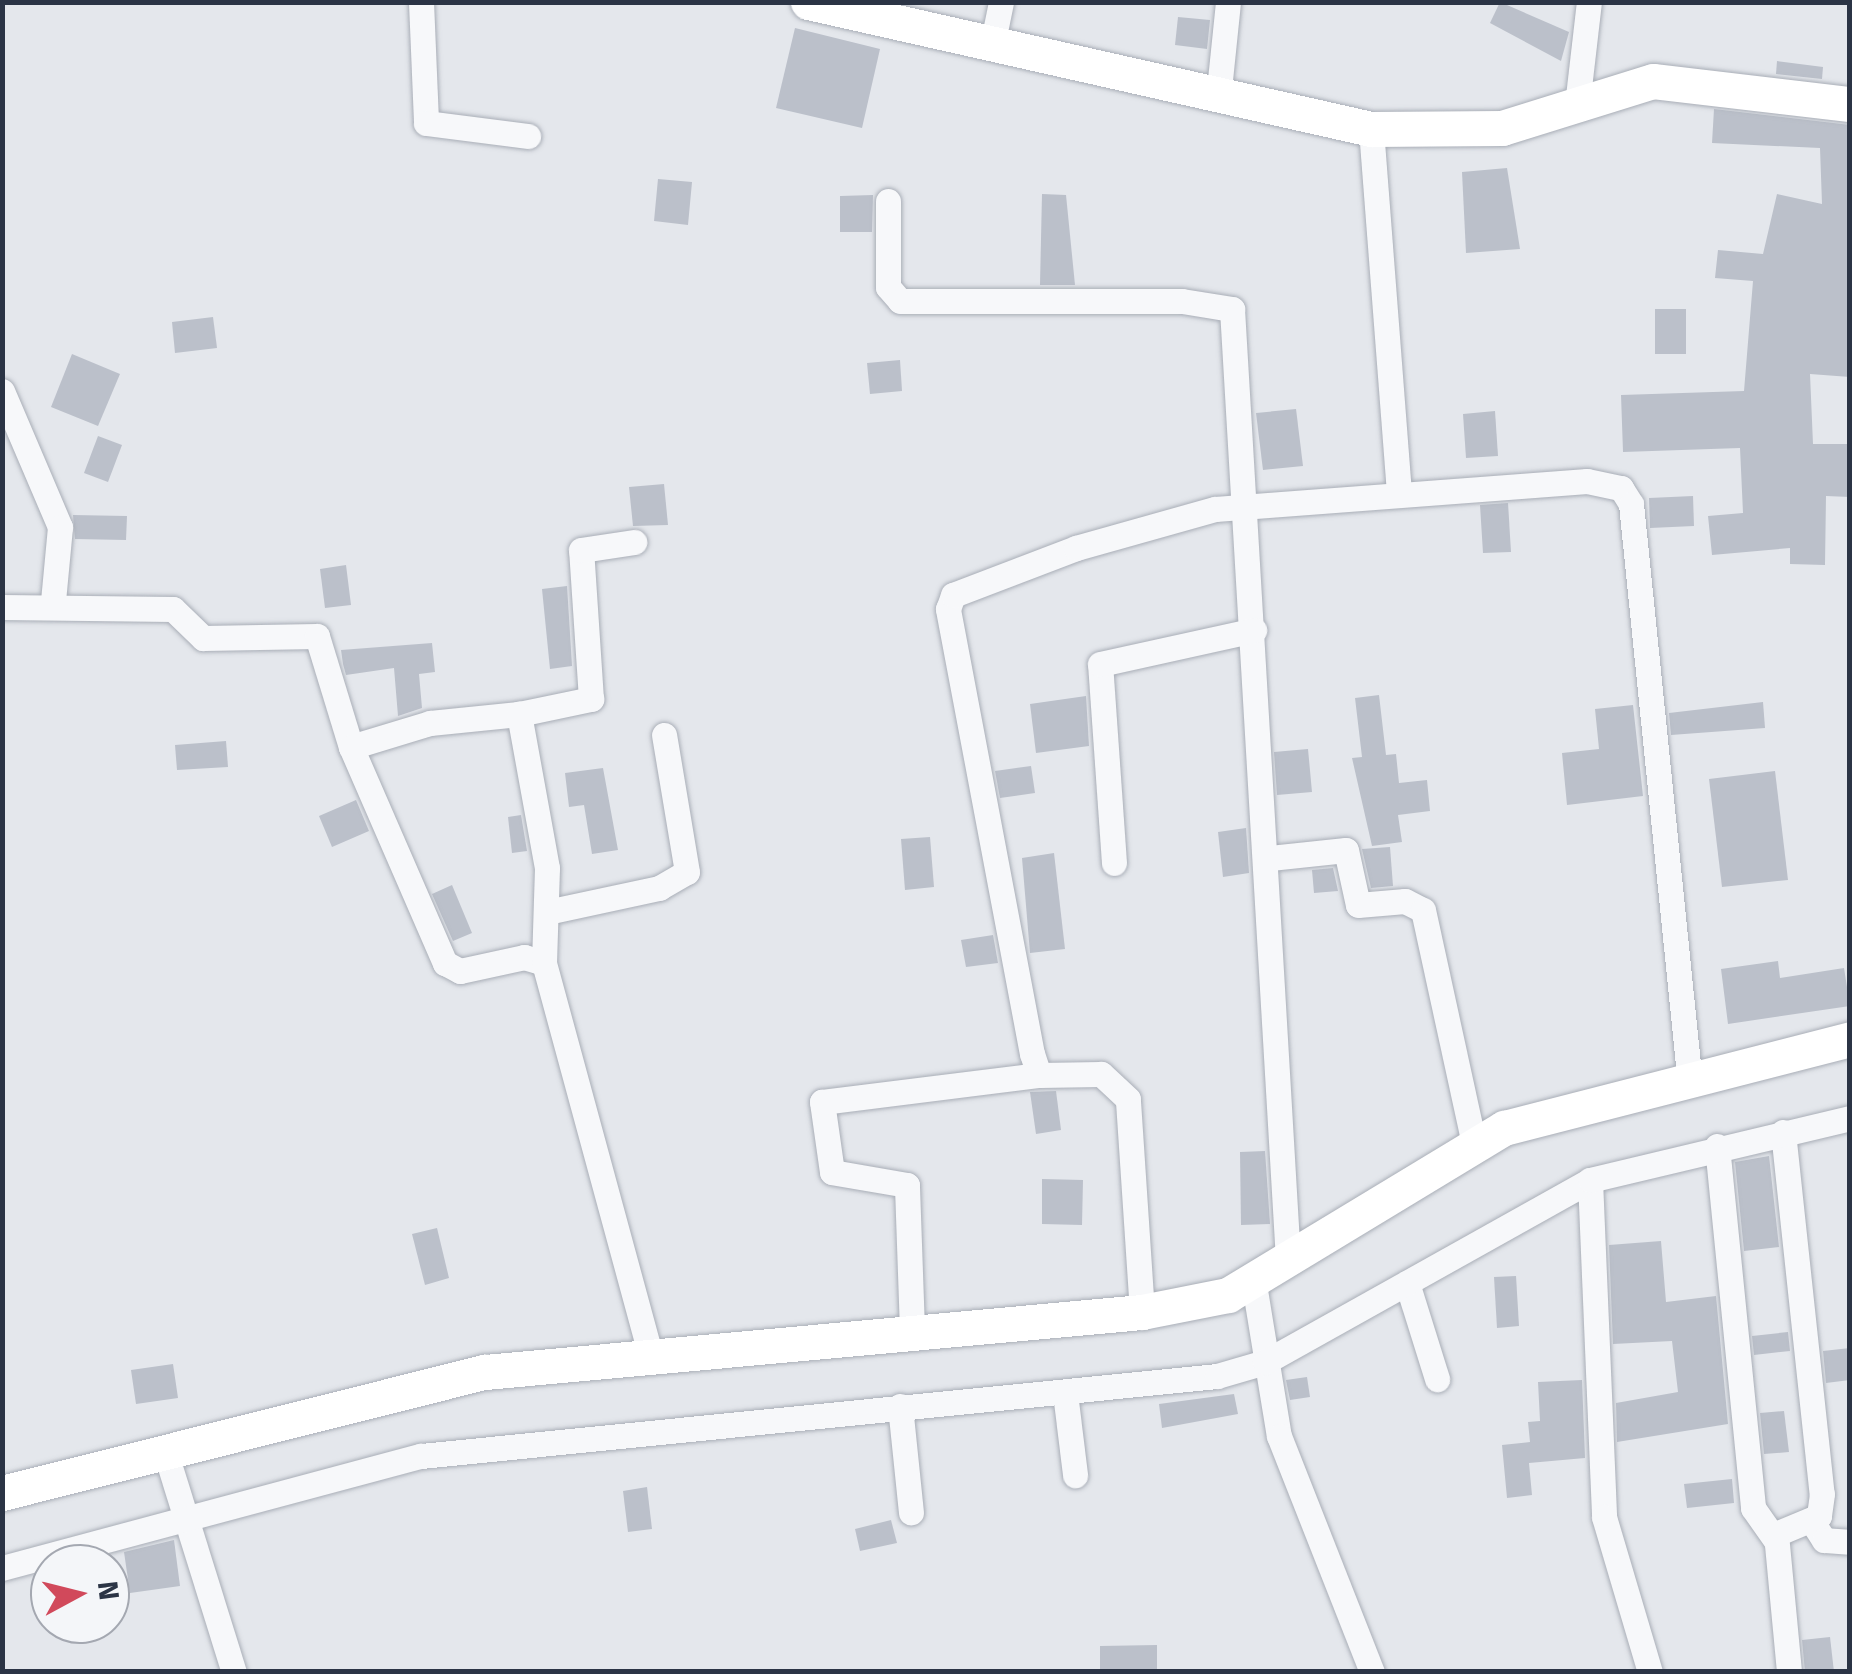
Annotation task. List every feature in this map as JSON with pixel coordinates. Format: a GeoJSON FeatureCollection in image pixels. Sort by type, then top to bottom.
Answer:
{"type":"FeatureCollection","features":[{"type":"Feature","properties":{"kind":"main road"},"geometry":{"type":"LineString","coordinates":[[808,2],[1218,99],[1371,129],[1453,134],[1576,106],[1653,81],[1804,106],[1850,104]]}},
{"type":"Feature","properties":{"kind":"main road"},"geometry":{"type":"LineString","coordinates":[[2,1493],[178,1489],[485,1372],[649,1350],[1142,1312],[1254,1284],[1474,1143],[1689,1074],[1850,1039]]}},
{"type":"Feature","properties":{"kind":"street"},"geometry":{"type":"LineString","coordinates":[[422,2],[426,123],[528,136]]}},
{"type":"Feature","properties":{"kind":"street"},"geometry":{"type":"LineString","coordinates":[[992,46],[1001,2]]}},
{"type":"Feature","properties":{"kind":"street"},"geometry":{"type":"LineString","coordinates":[[1218,99],[1228,2]]}},
{"type":"Feature","properties":{"kind":"street"},"geometry":{"type":"LineString","coordinates":[[1576,106],[1589,2]]}},
{"type":"Feature","properties":{"kind":"street"},"geometry":{"type":"LineString","coordinates":[[1371,129],[1399,493]]}},
{"type":"Feature","properties":{"kind":"street"},"geometry":{"type":"LineString","coordinates":[[888,201],[888,287],[900,301],[1182,300],[1232,309],[1250,506],[1288,1259]]}},
{"type":"Feature","properties":{"kind":"street"},"geometry":{"type":"LineString","coordinates":[[2,391],[60,528],[53,601]]}},
{"type":"Feature","properties":{"kind":"street"},"geometry":{"type":"LineString","coordinates":[[1039,1075],[950,600],[1076,548],[1250,506],[1587,480],[1621,488],[1632,504],[1689,1074]]}},
{"type":"Feature","properties":{"kind":"street"},"geometry":{"type":"LineString","coordinates":[[351,747],[430,723],[519,714],[591,699],[581,550],[634,542]]}},
{"type":"Feature","properties":{"kind":"street"},"geometry":{"type":"LineString","coordinates":[[2,607],[53,601],[178,610],[203,638],[310,632],[326,650],[351,747],[445,963],[460,972],[524,957],[544,963]]}},
{"type":"Feature","properties":{"kind":"street"},"geometry":{"type":"LineString","coordinates":[[1114,864],[1100,664],[1254,630]]}},
{"type":"Feature","properties":{"kind":"street"},"geometry":{"type":"LineString","coordinates":[[519,714],[547,912],[544,963],[649,1350]]}},
{"type":"Feature","properties":{"kind":"street"},"geometry":{"type":"LineString","coordinates":[[547,912],[659,888],[687,872],[664,735]]}},
{"type":"Feature","properties":{"kind":"street"},"geometry":{"type":"LineString","coordinates":[[1270,858],[1346,850],[1358,905],[1405,901],[1423,910],[1474,1143]]}},
{"type":"Feature","properties":{"kind":"street"},"geometry":{"type":"LineString","coordinates":[[912,1330],[907,1185],[832,1172],[822,1102],[1039,1075],[1101,1074],[1128,1099],[1142,1312]]}},
{"type":"Feature","properties":{"kind":"street"},"geometry":{"type":"LineString","coordinates":[[2,1568],[178,1489],[438,1454],[900,1406],[1065,1394],[1266,1355],[1407,1283],[1590,1180],[1717,1146],[1850,1118]]}},
{"type":"Feature","properties":{"kind":"street"},"geometry":{"type":"LineString","coordinates":[[1783,1132],[1822,1494],[1811,1520]]}},
{"type":"Feature","properties":{"kind":"street"},"geometry":{"type":"LineString","coordinates":[[1717,1146],[1753,1508],[1776,1540],[1789,1672]]}},
{"type":"Feature","properties":{"kind":"street"},"geometry":{"type":"LineString","coordinates":[[1590,1180],[1604,1517],[1650,1672]]}},
{"type":"Feature","properties":{"kind":"street"},"geometry":{"type":"LineString","coordinates":[[1407,1283],[1437,1379]]}},
{"type":"Feature","properties":{"kind":"street"},"geometry":{"type":"LineString","coordinates":[[1254,1284],[1302,1511],[1372,1672]]}},
{"type":"Feature","properties":{"kind":"street"},"geometry":{"type":"LineString","coordinates":[[1065,1394],[1074,1475]]}},
{"type":"Feature","properties":{"kind":"street"},"geometry":{"type":"LineString","coordinates":[[900,1406],[911,1512]]}},
{"type":"Feature","properties":{"kind":"street"},"geometry":{"type":"LineString","coordinates":[[178,1489],[234,1672]]}},
{"type":"Feature","properties":{"kind":"street"},"geometry":{"type":"LineString","coordinates":[[1776,1540],[1784,1526],[1811,1520]]}},
{"type":"Feature","properties":{"kind":"street"},"geometry":{"type":"LineString","coordinates":[[1811,1520],[1824,1540],[1850,1542]]}},
{"type":"Feature","properties":{"kind":"building"},"geometry":{"type":"Polygon","coordinates":[[[1500,2],[1569,32],[1561,61],[1490,23],[1500,2]]]}},
{"type":"Feature","properties":{"kind":"building"},"geometry":{"type":"Polygon","coordinates":[[[1178,17],[1210,20],[1207,49],[1175,45],[1178,17]]]}},
{"type":"Feature","properties":{"kind":"building"},"geometry":{"type":"Polygon","coordinates":[[[795,28],[880,49],[862,128],[776,108],[795,28]]]}},
{"type":"Feature","properties":{"kind":"building"},"geometry":{"type":"Polygon","coordinates":[[[1777,61],[1823,67],[1822,79],[1776,74],[1777,61]]]}},
{"type":"Feature","properties":{"kind":"building"},"geometry":{"type":"Polygon","coordinates":[[[1714,109],[1850,125],[1850,377],[1810,374],[1813,444],[1850,444],[1850,497],[1826,496],[1825,565],[1790,564],[1790,548],[1712,555],[1708,516],[1743,513],[1740,448],[1623,452],[1621,395],[1744,391],[1753,281],[1715,278],[1718,250],[1763,254],[1777,194],[1822,204],[1820,148],[1712,143],[1714,109]]]}},
{"type":"Feature","properties":{"kind":"building"},"geometry":{"type":"Polygon","coordinates":[[[1507,168],[1520,249],[1466,253],[1462,172],[1507,168]]]}},
{"type":"Feature","properties":{"kind":"building"},"geometry":{"type":"Polygon","coordinates":[[[658,179],[692,182],[688,225],[654,221],[658,179]]]}},
{"type":"Feature","properties":{"kind":"building"},"geometry":{"type":"Polygon","coordinates":[[[1042,194],[1066,195],[1075,285],[1040,285],[1042,194]]]}},
{"type":"Feature","properties":{"kind":"building"},"geometry":{"type":"Polygon","coordinates":[[[873,195],[872,232],[840,232],[840,196],[873,195]]]}},
{"type":"Feature","properties":{"kind":"building"},"geometry":{"type":"Polygon","coordinates":[[[1655,309],[1686,309],[1686,354],[1655,354],[1655,309]]]}},
{"type":"Feature","properties":{"kind":"building"},"geometry":{"type":"Polygon","coordinates":[[[213,317],[217,348],[175,353],[172,322],[213,317]]]}},
{"type":"Feature","properties":{"kind":"building"},"geometry":{"type":"Polygon","coordinates":[[[72,354],[120,374],[98,426],[51,407],[72,354]]]}},
{"type":"Feature","properties":{"kind":"building"},"geometry":{"type":"Polygon","coordinates":[[[900,360],[902,391],[870,394],[867,363],[900,360]]]}},
{"type":"Feature","properties":{"kind":"building"},"geometry":{"type":"Polygon","coordinates":[[[1296,409],[1303,466],[1263,470],[1256,413],[1296,409]]]}},
{"type":"Feature","properties":{"kind":"building"},"geometry":{"type":"Polygon","coordinates":[[[1495,411],[1498,456],[1466,458],[1463,414],[1495,411]]]}},
{"type":"Feature","properties":{"kind":"building"},"geometry":{"type":"Polygon","coordinates":[[[98,436],[122,445],[108,482],[84,473],[98,436]]]}},
{"type":"Feature","properties":{"kind":"building"},"geometry":{"type":"Polygon","coordinates":[[[664,484],[668,525],[633,526],[629,487],[664,484]]]}},
{"type":"Feature","properties":{"kind":"building"},"geometry":{"type":"Polygon","coordinates":[[[1693,496],[1694,526],[1650,528],[1649,498],[1693,496]]]}},
{"type":"Feature","properties":{"kind":"building"},"geometry":{"type":"Polygon","coordinates":[[[1508,503],[1511,552],[1483,553],[1480,505],[1508,503]]]}},
{"type":"Feature","properties":{"kind":"building"},"geometry":{"type":"Polygon","coordinates":[[[73,515],[127,516],[126,540],[75,539],[73,515]]]}},
{"type":"Feature","properties":{"kind":"building"},"geometry":{"type":"Polygon","coordinates":[[[346,565],[351,605],[325,608],[320,569],[346,565]]]}},
{"type":"Feature","properties":{"kind":"building"},"geometry":{"type":"Polygon","coordinates":[[[567,586],[572,666],[550,669],[542,589],[567,586]]]}},
{"type":"Feature","properties":{"kind":"building"},"geometry":{"type":"Polygon","coordinates":[[[432,643],[435,672],[419,674],[422,708],[398,716],[394,668],[346,675],[341,650],[432,643]]]}},
{"type":"Feature","properties":{"kind":"building"},"geometry":{"type":"Polygon","coordinates":[[[1379,695],[1386,755],[1396,754],[1399,783],[1427,780],[1430,811],[1398,815],[1402,842],[1372,846],[1352,758],[1362,757],[1355,698],[1379,695]]]}},
{"type":"Feature","properties":{"kind":"building"},"geometry":{"type":"Polygon","coordinates":[[[1086,696],[1089,746],[1036,753],[1030,704],[1086,696]]]}},
{"type":"Feature","properties":{"kind":"building"},"geometry":{"type":"Polygon","coordinates":[[[1763,702],[1765,728],[1671,735],[1669,713],[1763,702]]]}},
{"type":"Feature","properties":{"kind":"building"},"geometry":{"type":"Polygon","coordinates":[[[1633,705],[1643,796],[1567,805],[1562,753],[1599,749],[1595,709],[1633,705]]]}},
{"type":"Feature","properties":{"kind":"building"},"geometry":{"type":"Polygon","coordinates":[[[226,741],[228,767],[177,770],[175,745],[226,741]]]}},
{"type":"Feature","properties":{"kind":"building"},"geometry":{"type":"Polygon","coordinates":[[[1308,749],[1312,792],[1277,795],[1274,752],[1308,749]]]}},
{"type":"Feature","properties":{"kind":"building"},"geometry":{"type":"Polygon","coordinates":[[[1031,766],[1035,793],[1000,798],[995,771],[1031,766]]]}},
{"type":"Feature","properties":{"kind":"building"},"geometry":{"type":"Polygon","coordinates":[[[603,768],[618,850],[592,854],[584,805],[569,807],[565,773],[603,768]]]}},
{"type":"Feature","properties":{"kind":"building"},"geometry":{"type":"Polygon","coordinates":[[[1775,771],[1788,880],[1722,887],[1709,779],[1775,771]]]}},
{"type":"Feature","properties":{"kind":"building"},"geometry":{"type":"Polygon","coordinates":[[[356,800],[369,831],[332,847],[319,816],[356,800]]]}},
{"type":"Feature","properties":{"kind":"building"},"geometry":{"type":"Polygon","coordinates":[[[521,815],[527,851],[512,853],[508,817],[521,815]]]}},
{"type":"Feature","properties":{"kind":"building"},"geometry":{"type":"Polygon","coordinates":[[[1246,828],[1249,873],[1223,877],[1218,832],[1246,828]]]}},
{"type":"Feature","properties":{"kind":"building"},"geometry":{"type":"Polygon","coordinates":[[[930,837],[934,887],[905,890],[901,839],[930,837]]]}},
{"type":"Feature","properties":{"kind":"building"},"geometry":{"type":"Polygon","coordinates":[[[1390,847],[1393,886],[1371,888],[1362,849],[1390,847]]]}},
{"type":"Feature","properties":{"kind":"building"},"geometry":{"type":"Polygon","coordinates":[[[1054,853],[1065,949],[1030,953],[1022,858],[1054,853]]]}},
{"type":"Feature","properties":{"kind":"building"},"geometry":{"type":"Polygon","coordinates":[[[1333,868],[1338,891],[1314,893],[1312,870],[1333,868]]]}},
{"type":"Feature","properties":{"kind":"building"},"geometry":{"type":"Polygon","coordinates":[[[452,885],[472,933],[453,941],[432,894],[452,885]]]}},
{"type":"Feature","properties":{"kind":"building"},"geometry":{"type":"Polygon","coordinates":[[[993,935],[998,963],[966,967],[961,940],[993,935]]]}},
{"type":"Feature","properties":{"kind":"building"},"geometry":{"type":"Polygon","coordinates":[[[1778,961],[1780,978],[1844,968],[1850,1006],[1728,1024],[1721,969],[1778,961]]]}},
{"type":"Feature","properties":{"kind":"building"},"geometry":{"type":"Polygon","coordinates":[[[1056,1091],[1061,1130],[1036,1134],[1030,1092],[1056,1091]]]}},
{"type":"Feature","properties":{"kind":"building"},"geometry":{"type":"Polygon","coordinates":[[[1265,1151],[1270,1224],[1241,1225],[1240,1152],[1265,1151]]]}},
{"type":"Feature","properties":{"kind":"building"},"geometry":{"type":"Polygon","coordinates":[[[1769,1156],[1779,1247],[1744,1251],[1735,1162],[1769,1156]]]}},
{"type":"Feature","properties":{"kind":"building"},"geometry":{"type":"Polygon","coordinates":[[[1042,1179],[1083,1180],[1082,1225],[1042,1224],[1042,1179]]]}},
{"type":"Feature","properties":{"kind":"building"},"geometry":{"type":"Polygon","coordinates":[[[437,1228],[449,1278],[425,1285],[412,1234],[437,1228]]]}},
{"type":"Feature","properties":{"kind":"building"},"geometry":{"type":"Polygon","coordinates":[[[1661,1241],[1666,1302],[1716,1296],[1728,1424],[1617,1442],[1616,1403],[1678,1392],[1672,1341],[1613,1344],[1609,1245],[1661,1241]]]}},
{"type":"Feature","properties":{"kind":"building"},"geometry":{"type":"Polygon","coordinates":[[[1516,1276],[1519,1326],[1497,1328],[1494,1277],[1516,1276]]]}},
{"type":"Feature","properties":{"kind":"building"},"geometry":{"type":"Polygon","coordinates":[[[1788,1332],[1790,1351],[1754,1355],[1752,1336],[1788,1332]]]}},
{"type":"Feature","properties":{"kind":"building"},"geometry":{"type":"Polygon","coordinates":[[[1850,1348],[1850,1380],[1826,1383],[1823,1351],[1850,1348]]]}},
{"type":"Feature","properties":{"kind":"building"},"geometry":{"type":"Polygon","coordinates":[[[173,1364],[178,1398],[136,1404],[131,1370],[173,1364]]]}},
{"type":"Feature","properties":{"kind":"building"},"geometry":{"type":"Polygon","coordinates":[[[1307,1377],[1310,1397],[1290,1400],[1286,1380],[1307,1377]]]}},
{"type":"Feature","properties":{"kind":"building"},"geometry":{"type":"Polygon","coordinates":[[[1582,1380],[1585,1458],[1529,1463],[1532,1495],[1507,1498],[1502,1445],[1530,1442],[1528,1422],[1540,1421],[1538,1382],[1582,1380]]]}},
{"type":"Feature","properties":{"kind":"building"},"geometry":{"type":"Polygon","coordinates":[[[1234,1394],[1238,1414],[1162,1428],[1159,1404],[1234,1394]]]}},
{"type":"Feature","properties":{"kind":"building"},"geometry":{"type":"Polygon","coordinates":[[[1784,1411],[1789,1452],[1764,1454],[1760,1413],[1784,1411]]]}},
{"type":"Feature","properties":{"kind":"building"},"geometry":{"type":"Polygon","coordinates":[[[1732,1479],[1734,1503],[1687,1508],[1684,1484],[1732,1479]]]}},
{"type":"Feature","properties":{"kind":"building"},"geometry":{"type":"Polygon","coordinates":[[[647,1487],[652,1529],[628,1532],[623,1491],[647,1487]]]}},
{"type":"Feature","properties":{"kind":"building"},"geometry":{"type":"Polygon","coordinates":[[[891,1520],[897,1543],[860,1551],[855,1529],[891,1520]]]}},
{"type":"Feature","properties":{"kind":"building"},"geometry":{"type":"Polygon","coordinates":[[[174,1540],[180,1586],[130,1593],[130,1551],[174,1540]]]}},
{"type":"Feature","properties":{"kind":"building"},"geometry":{"type":"Polygon","coordinates":[[[1830,1637],[1834,1672],[1805,1672],[1802,1640],[1830,1637]]]}},
{"type":"Feature","properties":{"kind":"building"},"geometry":{"type":"Polygon","coordinates":[[[1157,1645],[1157,1672],[1100,1672],[1100,1646],[1157,1645]]]}}]}
